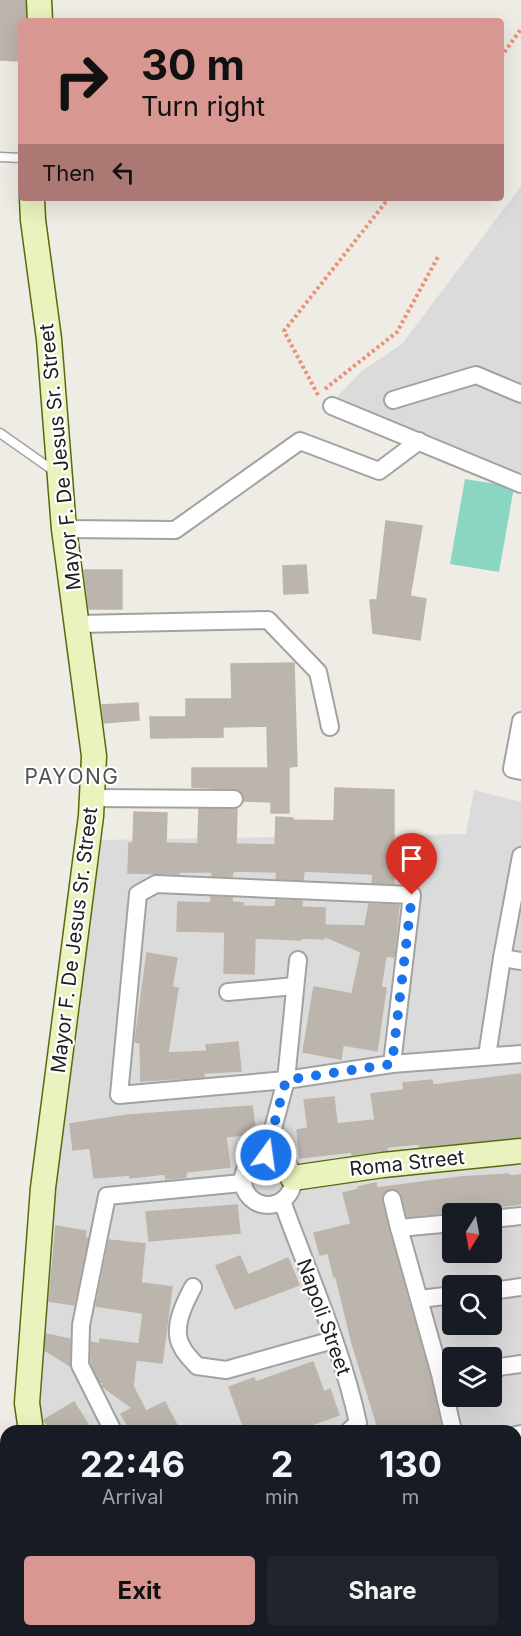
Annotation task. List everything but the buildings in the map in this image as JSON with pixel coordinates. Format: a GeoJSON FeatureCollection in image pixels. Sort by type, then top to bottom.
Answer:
{"type":"FeatureCollection","features":[{"type":"Feature","properties":{"kind":"street"},"geometry":{"type":"LineString","coordinates":[[39,0],[40,18]]}},
{"type":"Feature","properties":{"kind":"street","name":"Mayor F. De Jesus Sr. Street"},"geometry":{"type":"LineString","coordinates":[[30,1425],[27,1403],[43,1188],[92,798],[94,756],[64,529],[49,339],[32,201]]}},
{"type":"Feature","properties":{"kind":"street"},"geometry":{"type":"LineString","coordinates":[[393,400],[476,375],[521,394]]}},
{"type":"Feature","properties":{"kind":"street"},"geometry":{"type":"LineString","coordinates":[[332,406],[521,484]]}},
{"type":"Feature","properties":{"kind":"street"},"geometry":{"type":"LineString","coordinates":[[64,529],[175,530],[300,441],[379,471],[419,441]]}},
{"type":"Feature","properties":{"kind":"street"},"geometry":{"type":"LineString","coordinates":[[78,624],[268,620],[318,672],[330,727]]}},
{"type":"Feature","properties":{"kind":"street"},"geometry":{"type":"LineString","coordinates":[[521,722],[512,769],[521,771]]}},
{"type":"Feature","properties":{"kind":"street"},"geometry":{"type":"LineString","coordinates":[[92,798],[234,799]]}},
{"type":"Feature","properties":{"kind":"street"},"geometry":{"type":"LineString","coordinates":[[487,1056],[521,856]]}},
{"type":"Feature","properties":{"kind":"street"},"geometry":{"type":"LineString","coordinates":[[392,1064],[412,895],[156,884],[138,894],[119,1095],[286,1080],[392,1064],[521,1054]]}},
{"type":"Feature","properties":{"kind":"street"},"geometry":{"type":"LineString","coordinates":[[502,958],[521,961]]}},
{"type":"Feature","properties":{"kind":"street"},"geometry":{"type":"LineString","coordinates":[[266,1155],[286,1080],[298,960]]}},
{"type":"Feature","properties":{"kind":"street"},"geometry":{"type":"LineString","coordinates":[[228,992],[296,986]]}},
{"type":"Feature","properties":{"kind":"street","name":"Roma Street"},"geometry":{"type":"LineString","coordinates":[[293,1178],[383,1165],[521,1151]]}},
{"type":"Feature","properties":{"kind":"street"},"geometry":{"type":"LineString","coordinates":[[266,1155],[274,1156],[287,1164],[293,1178],[291,1191],[282,1201],[265,1206],[257,1203],[244,1191],[242,1183],[243,1175],[251,1161],[266,1155]]}},
{"type":"Feature","properties":{"kind":"street"},"geometry":{"type":"LineString","coordinates":[[110,1425],[80,1365],[81,1325],[107,1196],[242,1183]]}},
{"type":"Feature","properties":{"kind":"street"},"geometry":{"type":"LineString","coordinates":[[392,1198],[420,1299],[442,1359]]}},
{"type":"Feature","properties":{"kind":"street","name":"Napoli Street"},"geometry":{"type":"LineString","coordinates":[[282,1201],[333,1340],[358,1423],[356,1425]]}},
{"type":"Feature","properties":{"kind":"street"},"geometry":{"type":"LineString","coordinates":[[502,1218],[521,1216]]}},
{"type":"Feature","properties":{"kind":"street"},"geometry":{"type":"LineString","coordinates":[[399,1228],[442,1224]]}},
{"type":"Feature","properties":{"kind":"street"},"geometry":{"type":"LineString","coordinates":[[193,1287],[183,1306],[178,1326],[180,1346],[197,1366],[226,1370],[333,1340]]}},
{"type":"Feature","properties":{"kind":"street"},"geometry":{"type":"LineString","coordinates":[[502,1290],[521,1287]]}},
{"type":"Feature","properties":{"kind":"street"},"geometry":{"type":"LineString","coordinates":[[420,1299],[442,1296]]}},
{"type":"Feature","properties":{"kind":"street"},"geometry":{"type":"LineString","coordinates":[[502,1367],[521,1364]]}},
{"type":"Feature","properties":{"kind":"street"},"geometry":{"type":"LineString","coordinates":[[451,1407],[452,1425]]}},
{"type":"Feature","properties":{"kind":"lane"},"geometry":{"type":"LineString","coordinates":[[0,157],[18,158]]}},
{"type":"Feature","properties":{"kind":"lane"},"geometry":{"type":"LineString","coordinates":[[0,433],[60,475]]}},
{"type":"Feature","properties":{"kind":"path"},"geometry":{"type":"LineString","coordinates":[[504,53],[521,29]]}},
{"type":"Feature","properties":{"kind":"path"},"geometry":{"type":"LineString","coordinates":[[332,406],[318,395],[284,331],[387,201]]}},
{"type":"Feature","properties":{"kind":"path"},"geometry":{"type":"LineString","coordinates":[[318,395],[397,332],[439,255]]}},
{"type":"Feature","properties":{"kind":"shaded area"},"geometry":{"type":"Polygon","coordinates":[[[521,186],[521,476],[334,400],[362,371],[402,344],[521,186]]]}},
{"type":"Feature","properties":{"kind":"shaded area"},"geometry":{"type":"Polygon","coordinates":[[[474,790],[521,802],[521,1425],[48,1425],[37,1409],[52,1179],[94,840],[466,834],[474,790]]]}},
{"type":"Feature","properties":{"kind":"green space"},"geometry":{"type":"Polygon","coordinates":[[[465,479],[514,487],[499,572],[450,564],[465,479]]]}},
{"type":"Feature","properties":{"kind":"district","name":"PAYONG"},"geometry":{"type":"Point","coordinates":[72,777]}},
{"type":"Feature","properties":{"kind":"route"},"geometry":{"type":"LineString","coordinates":[[266,1155],[286,1080],[392,1064],[412,895]]}}]}
